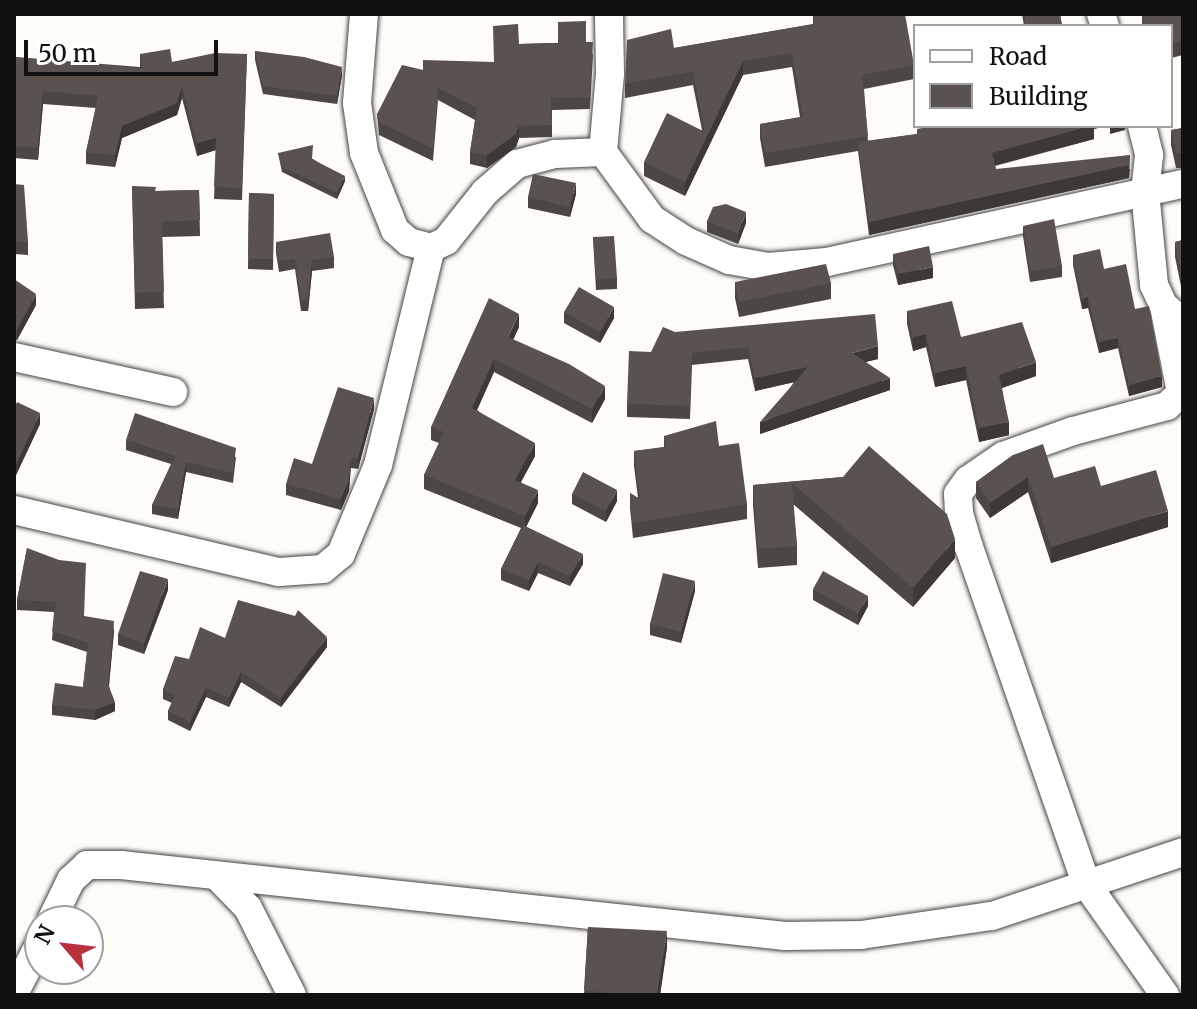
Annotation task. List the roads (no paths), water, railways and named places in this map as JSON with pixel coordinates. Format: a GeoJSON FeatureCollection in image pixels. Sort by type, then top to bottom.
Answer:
{"type":"FeatureCollection","features":[{"type":"Feature","properties":{"kind":"street"},"geometry":{"type":"LineString","coordinates":[[364,14],[357,103],[364,153],[395,230],[409,242],[431,248],[446,241],[485,192],[517,164],[555,154],[603,152]]}},
{"type":"Feature","properties":{"kind":"street"},"geometry":{"type":"LineString","coordinates":[[609,14],[610,74],[603,152],[652,219],[686,241],[729,260],[768,267],[827,262],[1183,184]]}},
{"type":"Feature","properties":{"kind":"street"},"geometry":{"type":"LineString","coordinates":[[1142,128],[1149,155],[1145,191],[1154,285],[1173,313],[1181,393],[1167,406],[1073,431],[1003,456],[968,480],[958,494],[959,513],[969,547],[1087,885],[1165,995]]}},
{"type":"Feature","properties":{"kind":"street"},"geometry":{"type":"LineString","coordinates":[[14,510],[279,572],[323,569],[341,554],[378,465],[431,248]]}},
{"type":"Feature","properties":{"kind":"street"},"geometry":{"type":"LineString","coordinates":[[14,357],[173,392]]}},
{"type":"Feature","properties":{"kind":"street"},"geometry":{"type":"LineString","coordinates":[[59,905],[71,880],[87,865],[121,865],[785,936],[861,935],[992,916],[1183,852]]}},
{"type":"Feature","properties":{"kind":"street"},"geometry":{"type":"LineString","coordinates":[[218,877],[248,908],[292,995]]}},
{"type":"Feature","properties":{"kind":"street"},"geometry":{"type":"LineString","coordinates":[[14,994],[24,974]]}}]}
